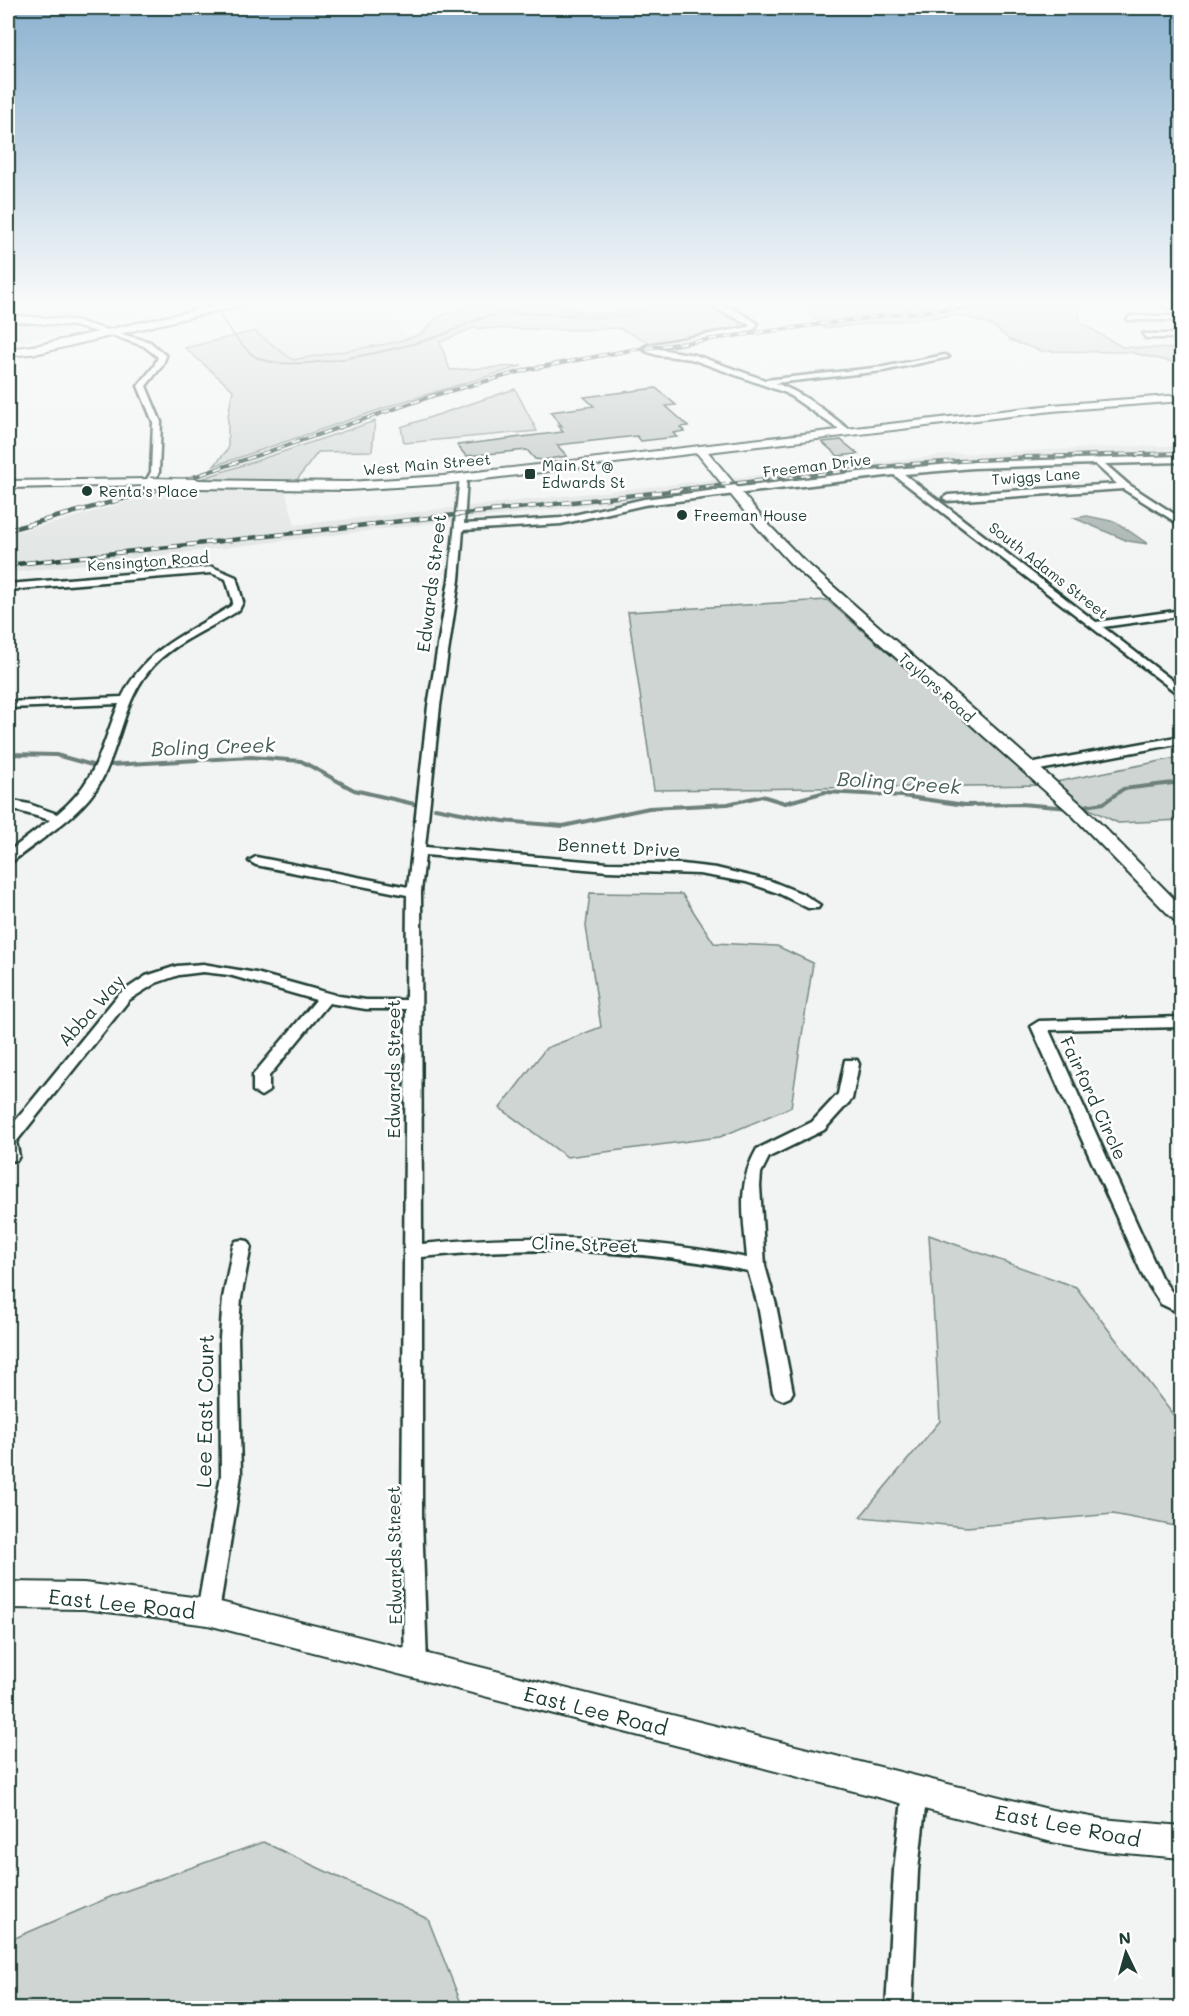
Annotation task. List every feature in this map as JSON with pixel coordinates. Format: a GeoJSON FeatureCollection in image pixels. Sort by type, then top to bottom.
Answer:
{"type":"FeatureCollection","features":[{"type":"Feature","properties":{"kind":"street"},"geometry":{"type":"LineString","coordinates":[[146,396],[157,422],[155,472],[150,483]]}},
{"type":"Feature","properties":{"kind":"street"},"geometry":{"type":"LineString","coordinates":[[798,396],[848,432]]}},
{"type":"Feature","properties":{"kind":"street","name":"West Main Street"},"geometry":{"type":"LineString","coordinates":[[8,485],[150,483],[357,485],[463,478],[1052,408],[1182,398]]}},
{"type":"Feature","properties":{"kind":"street","name":"Taylors Road"},"geometry":{"type":"LineString","coordinates":[[700,450],[733,491],[796,561],[1077,810],[1182,918]]}},
{"type":"Feature","properties":{"kind":"street","name":"Freeman Drive"},"geometry":{"type":"LineString","coordinates":[[459,527],[561,521],[644,502],[798,481],[973,465],[1182,459]]}},
{"type":"Feature","properties":{"kind":"street"},"geometry":{"type":"LineString","coordinates":[[1096,460],[1125,486],[1182,523]]}},
{"type":"Feature","properties":{"kind":"street","name":"South Adams Street"},"geometry":{"type":"LineString","coordinates":[[896,472],[1182,694]]}},
{"type":"Feature","properties":{"kind":"street","name":"Edwards Street"},"geometry":{"type":"LineString","coordinates":[[416,1664],[412,1518],[414,892],[417,850],[459,527],[463,478]]}},
{"type":"Feature","properties":{"kind":"street","name":"Twiggs Lane"},"geometry":{"type":"LineString","coordinates":[[948,498],[1125,486]]}},
{"type":"Feature","properties":{"kind":"street","name":"Kensington Road"},"geometry":{"type":"LineString","coordinates":[[8,587],[195,570],[218,571],[231,577],[238,602],[236,608],[153,660],[138,677],[127,700],[113,742],[94,782],[57,818],[8,858]]}},
{"type":"Feature","properties":{"kind":"street"},"geometry":{"type":"LineString","coordinates":[[1095,625],[1182,613]]}},
{"type":"Feature","properties":{"kind":"street"},"geometry":{"type":"LineString","coordinates":[[8,705],[127,700]]}},
{"type":"Feature","properties":{"kind":"street"},"geometry":{"type":"LineString","coordinates":[[1029,768],[1182,739]]}},
{"type":"Feature","properties":{"kind":"street"},"geometry":{"type":"LineString","coordinates":[[8,804],[33,809],[57,818]]}},
{"type":"Feature","properties":{"kind":"street","name":"Bennett Drive"},"geometry":{"type":"LineString","coordinates":[[417,850],[489,854],[617,867],[702,870],[768,885],[792,893],[813,905]]}},
{"type":"Feature","properties":{"kind":"street"},"geometry":{"type":"LineString","coordinates":[[256,861],[414,892]]}},
{"type":"Feature","properties":{"kind":"street","name":"Abba Way"},"geometry":{"type":"LineString","coordinates":[[9,1146],[124,997],[142,982],[161,973],[208,967],[230,970],[325,998],[364,1005],[412,1005]]}},
{"type":"Feature","properties":{"kind":"street"},"geometry":{"type":"LineString","coordinates":[[261,1091],[261,1075],[325,998]]}},
{"type":"Feature","properties":{"kind":"street","name":"Fairford Circle"},"geometry":{"type":"LineString","coordinates":[[1182,1022],[1039,1026],[1153,1278],[1166,1299],[1172,1305],[1182,1307]]}},
{"type":"Feature","properties":{"kind":"street"},"geometry":{"type":"LineString","coordinates":[[783,1392],[772,1328],[756,1266],[751,1186],[755,1164],[763,1153],[818,1126],[846,1095],[850,1064]]}},
{"type":"Feature","properties":{"kind":"street","name":"Cline Street"},"geometry":{"type":"LineString","coordinates":[[412,1251],[497,1243],[604,1242],[648,1246],[756,1266]]}},
{"type":"Feature","properties":{"kind":"street","name":"Lee East Court"},"geometry":{"type":"LineString","coordinates":[[208,1612],[231,1475],[229,1338],[232,1298],[242,1246]]}},
{"type":"Feature","properties":{"kind":"street","name":"East Lee Road"},"geometry":{"type":"LineString","coordinates":[[8,1595],[84,1596],[208,1612],[1052,1826],[1102,1835],[1182,1842]]}},
{"type":"Feature","properties":{"kind":"street"},"geometry":{"type":"LineString","coordinates":[[899,2008],[906,1870],[915,1791]]}},
{"type":"Feature","properties":{"kind":"shaded area"},"geometry":{"type":"Polygon","coordinates":[[[232,396],[421,396],[214,466],[228,449],[228,416],[232,396]]]}},
{"type":"Feature","properties":{"kind":"shaded area"},"geometry":{"type":"Polygon","coordinates":[[[494,396],[519,396],[537,431],[404,443],[401,427],[494,396]]]}},
{"type":"Feature","properties":{"kind":"shaded area"},"geometry":{"type":"Polygon","coordinates":[[[375,421],[372,451],[318,452],[296,481],[198,480],[375,421]]]}},
{"type":"Feature","properties":{"kind":"shaded area"},"geometry":{"type":"Polygon","coordinates":[[[1181,446],[1181,457],[988,463],[727,489],[8,573],[8,533],[55,523],[171,489],[285,490],[295,525],[955,454],[1181,446]]]}},
{"type":"Feature","properties":{"kind":"shaded area"},"geometry":{"type":"Polygon","coordinates":[[[1087,516],[1116,522],[1148,544],[1128,541],[1074,518],[1087,516]]]}},
{"type":"Feature","properties":{"kind":"shaded area"},"geometry":{"type":"Polygon","coordinates":[[[827,600],[1041,785],[654,790],[628,612],[827,600]]]}},
{"type":"Feature","properties":{"kind":"shaded area"},"geometry":{"type":"Polygon","coordinates":[[[1181,757],[1181,820],[1118,823],[1041,785],[1181,757]]]}},
{"type":"Feature","properties":{"kind":"shaded area"},"geometry":{"type":"Polygon","coordinates":[[[590,893],[682,894],[714,943],[777,946],[813,963],[791,1107],[720,1137],[567,1157],[500,1108],[546,1048],[601,1027],[586,926],[590,893]]]}},
{"type":"Feature","properties":{"kind":"shaded area"},"geometry":{"type":"Polygon","coordinates":[[[929,1235],[1076,1287],[1181,1425],[1181,1527],[1113,1514],[967,1527],[860,1517],[940,1421],[929,1235]]]}},
{"type":"Feature","properties":{"kind":"shaded area"},"geometry":{"type":"Polygon","coordinates":[[[263,1842],[428,1919],[463,2008],[8,2008],[8,1941],[117,1894],[263,1842]]]}},
{"type":"Feature","properties":{"kind":"building"},"geometry":{"type":"Polygon","coordinates":[[[666,396],[676,405],[666,406],[688,426],[680,427],[684,431],[673,433],[677,437],[641,441],[637,436],[557,445],[567,456],[543,460],[535,459],[527,450],[466,456],[457,445],[563,432],[558,426],[562,426],[550,412],[594,406],[584,397],[666,396]]]}},
{"type":"Feature","properties":{"kind":"building"},"geometry":{"type":"Polygon","coordinates":[[[841,440],[858,454],[838,456],[822,442],[841,440]]]}},
{"type":"Feature","properties":{"kind":"waterway","name":"Boling Creek"},"geometry":{"type":"LineString","coordinates":[[8,754],[56,755],[92,765]]}},
{"type":"Feature","properties":{"kind":"waterway","name":"Boling Creek"},"geometry":{"type":"LineString","coordinates":[[111,765],[251,757],[301,761],[354,790],[414,804]]}},
{"type":"Feature","properties":{"kind":"waterway","name":"Boling Creek"},"geometry":{"type":"LineString","coordinates":[[1078,807],[1104,803],[1123,789],[1182,782]]}},
{"type":"Feature","properties":{"kind":"waterway","name":"Boling Creek"},"geometry":{"type":"LineString","coordinates":[[435,808],[503,821],[563,826],[649,808],[728,804],[762,796],[785,803],[825,792],[902,796],[965,805],[1020,804],[1070,808]]}},
{"type":"Feature","properties":{"kind":"railway"},"geometry":{"type":"LineString","coordinates":[[155,490],[432,396]]}},
{"type":"Feature","properties":{"kind":"railway"},"geometry":{"type":"LineString","coordinates":[[674,490],[909,464],[1025,457],[1182,453]]}},
{"type":"Feature","properties":{"kind":"railway"},"geometry":{"type":"LineString","coordinates":[[8,530],[160,489]]}},
{"type":"Feature","properties":{"kind":"railway"},"geometry":{"type":"LineString","coordinates":[[8,565],[688,489]]}},
{"type":"Feature","properties":{"kind":"place","name":"Main St @ Edwards St"},"geometry":{"type":"Point","coordinates":[530,474]}},
{"type":"Feature","properties":{"kind":"place","name":"Renta's Place"},"geometry":{"type":"Point","coordinates":[87,491]}},
{"type":"Feature","properties":{"kind":"place","name":"Freeman House"},"geometry":{"type":"Point","coordinates":[682,515]}}]}
